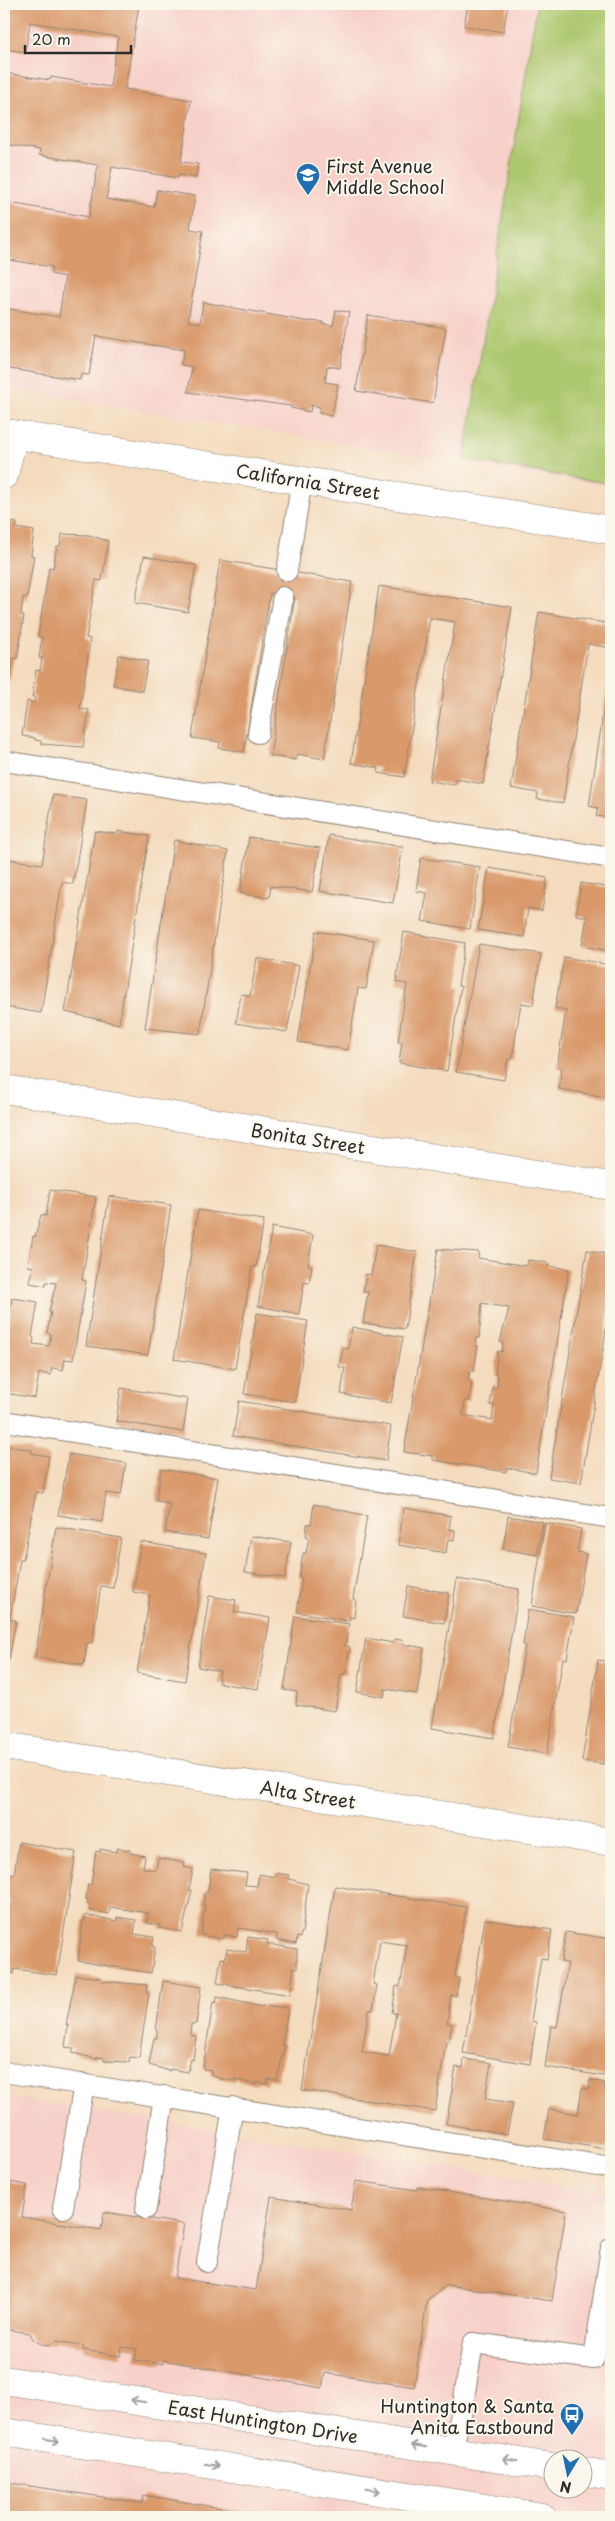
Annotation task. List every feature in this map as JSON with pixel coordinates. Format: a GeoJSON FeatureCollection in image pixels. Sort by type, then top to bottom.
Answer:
{"type":"FeatureCollection","features":[{"type":"Feature","properties":{"kind":"street"},"geometry":{"type":"LineString","coordinates":[[4,475],[9,433]]}},
{"type":"Feature","properties":{"kind":"street","name":"California Street"},"geometry":{"type":"LineString","coordinates":[[9,433],[611,530]]}},
{"type":"Feature","properties":{"kind":"street","name":"Bonita Street"},"geometry":{"type":"LineString","coordinates":[[4,1089],[611,1186]]}},
{"type":"Feature","properties":{"kind":"street","name":"Alta Street"},"geometry":{"type":"LineString","coordinates":[[4,1746],[611,1842]]}},
{"type":"Feature","properties":{"kind":"street","name":"East Huntington Drive"},"geometry":{"type":"LineString","coordinates":[[4,2380],[542,2465]]}},
{"type":"Feature","properties":{"kind":"street"},"geometry":{"type":"LineString","coordinates":[[4,2432],[542,2517]]}},
{"type":"Feature","properties":{"kind":"street"},"geometry":{"type":"LineString","coordinates":[[592,2473],[611,2476]]}},
{"type":"Feature","properties":{"kind":"lane"},"geometry":{"type":"LineString","coordinates":[[287,571],[302,480]]}},
{"type":"Feature","properties":{"kind":"lane"},"geometry":{"type":"LineString","coordinates":[[258,733],[283,597]]}},
{"type":"Feature","properties":{"kind":"lane"},"geometry":{"type":"LineString","coordinates":[[4,761],[611,858]]}},
{"type":"Feature","properties":{"kind":"lane"},"geometry":{"type":"LineString","coordinates":[[4,1421],[611,1518]]}},
{"type":"Feature","properties":{"kind":"lane"},"geometry":{"type":"LineString","coordinates":[[4,2072],[611,2168]]}},
{"type":"Feature","properties":{"kind":"lane"},"geometry":{"type":"LineString","coordinates":[[63,2208],[84,2084]]}},
{"type":"Feature","properties":{"kind":"lane"},"geometry":{"type":"LineString","coordinates":[[146,2209],[164,2096]]}},
{"type":"Feature","properties":{"kind":"lane"},"geometry":{"type":"LineString","coordinates":[[207,2262],[233,2107]]}},
{"type":"Feature","properties":{"kind":"lane"},"geometry":{"type":"LineString","coordinates":[[452,2451],[462,2410],[473,2343],[594,2359],[611,2248]]}},
{"type":"Feature","properties":{"kind":"shaded area","name":"First Avenue Middle School"},"geometry":{"type":"Polygon","coordinates":[[[4,4],[611,4],[611,487],[4,388],[4,4]]]}},
{"type":"Feature","properties":{"kind":"shaded area"},"geometry":{"type":"Polygon","coordinates":[[[4,2096],[611,2193],[611,2517],[4,2517],[4,2096]]]}},
{"type":"Feature","properties":{"kind":"green space"},"geometry":{"type":"Polygon","coordinates":[[[537,4],[611,4],[611,484],[464,460],[537,4]]]}},
{"type":"Feature","properties":{"kind":"building"},"geometry":{"type":"Polygon","coordinates":[[[4,4],[139,5],[125,89],[191,100],[181,162],[198,164],[196,178],[179,175],[178,178],[112,167],[106,199],[154,207],[157,190],[195,196],[190,229],[203,231],[188,321],[200,323],[203,302],[304,321],[324,322],[323,324],[333,326],[336,310],[349,312],[340,368],[327,366],[325,382],[338,384],[332,416],[319,413],[320,407],[311,405],[310,412],[291,408],[291,406],[188,392],[192,367],[181,365],[184,350],[96,336],[89,375],[81,374],[80,380],[4,368],[4,308],[59,317],[65,277],[51,274],[52,267],[4,259],[4,202],[89,217],[98,165],[39,155],[40,150],[4,144],[4,73],[50,80],[51,77],[110,87],[118,37],[30,22],[25,52],[4,49],[4,4]]]}},
{"type":"Feature","properties":{"kind":"building"},"geometry":{"type":"Polygon","coordinates":[[[329,4],[361,4],[360,10],[329,4]]]}},
{"type":"Feature","properties":{"kind":"building"},"geometry":{"type":"Polygon","coordinates":[[[468,4],[508,4],[503,32],[464,26],[468,4]]]}},
{"type":"Feature","properties":{"kind":"building"},"geometry":{"type":"Polygon","coordinates":[[[368,315],[446,328],[433,403],[356,391],[368,315]]]}},
{"type":"Feature","properties":{"kind":"building"},"geometry":{"type":"Polygon","coordinates":[[[4,521],[17,523],[16,528],[34,531],[31,555],[34,556],[27,598],[23,597],[21,615],[24,616],[17,659],[14,658],[9,681],[4,680],[4,521]]]}},
{"type":"Feature","properties":{"kind":"building"},"geometry":{"type":"Polygon","coordinates":[[[62,534],[89,535],[108,541],[102,581],[96,580],[86,638],[90,639],[80,709],[89,710],[83,747],[41,744],[41,741],[35,740],[35,738],[22,736],[27,701],[34,703],[35,697],[32,697],[36,670],[40,671],[42,658],[39,658],[42,637],[38,636],[49,567],[53,568],[57,546],[60,546],[62,534]]]}},
{"type":"Feature","properties":{"kind":"building"},"geometry":{"type":"Polygon","coordinates":[[[144,556],[196,565],[188,612],[135,603],[144,556]]]}},
{"type":"Feature","properties":{"kind":"building"},"geometry":{"type":"Polygon","coordinates":[[[220,560],[352,582],[324,759],[297,754],[296,760],[270,756],[295,597],[270,593],[244,752],[219,748],[220,742],[192,738],[220,560]]]}},
{"type":"Feature","properties":{"kind":"building"},"geometry":{"type":"Polygon","coordinates":[[[379,586],[512,607],[483,784],[456,779],[455,785],[429,781],[455,622],[430,618],[404,777],[378,773],[379,768],[351,763],[379,586]]]}},
{"type":"Feature","properties":{"kind":"building"},"geometry":{"type":"Polygon","coordinates":[[[539,612],[611,624],[611,648],[588,644],[563,803],[537,799],[538,793],[511,788],[539,612]]]}},
{"type":"Feature","properties":{"kind":"building"},"geometry":{"type":"Polygon","coordinates":[[[119,655],[148,661],[142,691],[113,685],[119,655]]]}},
{"type":"Feature","properties":{"kind":"building"},"geometry":{"type":"Polygon","coordinates":[[[610,669],[611,818],[596,816],[598,808],[589,806],[610,669]]]}},
{"type":"Feature","properties":{"kind":"building"},"geometry":{"type":"Polygon","coordinates":[[[53,795],[87,800],[73,884],[62,882],[41,1013],[4,1007],[4,871],[7,859],[42,864],[53,795]]]}},
{"type":"Feature","properties":{"kind":"building"},"geometry":{"type":"Polygon","coordinates":[[[95,831],[117,834],[118,831],[149,836],[119,1024],[65,1012],[95,831]]]}},
{"type":"Feature","properties":{"kind":"building"},"geometry":{"type":"Polygon","coordinates":[[[329,835],[403,847],[393,903],[320,891],[329,835]]]}},
{"type":"Feature","properties":{"kind":"building"},"geometry":{"type":"Polygon","coordinates":[[[249,837],[320,848],[312,892],[271,886],[269,898],[240,893],[249,837]]]}},
{"type":"Feature","properties":{"kind":"building"},"geometry":{"type":"Polygon","coordinates":[[[174,840],[228,851],[200,1034],[145,1028],[174,840]]]}},
{"type":"Feature","properties":{"kind":"building"},"geometry":{"type":"Polygon","coordinates":[[[421,858],[480,867],[470,929],[422,921],[427,893],[416,891],[421,858]]]}},
{"type":"Feature","properties":{"kind":"building"},"geometry":{"type":"Polygon","coordinates":[[[489,868],[547,878],[542,911],[528,908],[524,937],[478,930],[489,868]]]}},
{"type":"Feature","properties":{"kind":"building"},"geometry":{"type":"Polygon","coordinates":[[[581,883],[611,888],[611,951],[582,946],[587,917],[576,915],[581,883]]]}},
{"type":"Feature","properties":{"kind":"building"},"geometry":{"type":"Polygon","coordinates":[[[316,931],[374,940],[366,989],[358,988],[348,1050],[298,1042],[316,931]]]}},
{"type":"Feature","properties":{"kind":"building"},"geometry":{"type":"Polygon","coordinates":[[[404,932],[465,943],[458,986],[461,986],[447,1071],[399,1063],[402,1042],[398,1042],[407,984],[396,982],[404,932]]]}},
{"type":"Feature","properties":{"kind":"building"},"geometry":{"type":"Polygon","coordinates":[[[479,944],[541,954],[533,1005],[521,1003],[512,1060],[508,1059],[504,1080],[456,1072],[479,944]]]}},
{"type":"Feature","properties":{"kind":"building"},"geometry":{"type":"Polygon","coordinates":[[[564,957],[611,965],[611,1072],[607,1097],[559,1089],[562,1068],[557,1067],[566,1010],[555,1008],[564,957]]]}},
{"type":"Feature","properties":{"kind":"building"},"geometry":{"type":"Polygon","coordinates":[[[257,958],[299,966],[287,1032],[236,1023],[241,994],[250,996],[257,958]]]}},
{"type":"Feature","properties":{"kind":"building"},"geometry":{"type":"Polygon","coordinates":[[[50,1190],[96,1197],[82,1280],[86,1281],[73,1360],[65,1359],[63,1370],[52,1368],[51,1375],[39,1373],[35,1398],[4,1393],[4,1349],[12,1298],[38,1302],[32,1337],[34,1338],[33,1344],[49,1346],[51,1334],[47,1333],[51,1312],[49,1312],[56,1283],[46,1282],[46,1286],[30,1283],[33,1267],[28,1266],[33,1236],[35,1237],[41,1215],[46,1216],[50,1190]]]}},
{"type":"Feature","properties":{"kind":"building"},"geometry":{"type":"Polygon","coordinates":[[[109,1196],[171,1205],[148,1355],[86,1346],[109,1196]]]}},
{"type":"Feature","properties":{"kind":"building"},"geometry":{"type":"Polygon","coordinates":[[[198,1210],[264,1220],[256,1267],[252,1267],[235,1369],[174,1359],[198,1210]]]}},
{"type":"Feature","properties":{"kind":"building"},"geometry":{"type":"Polygon","coordinates":[[[272,1227],[313,1235],[308,1265],[312,1266],[309,1283],[304,1282],[299,1314],[258,1306],[272,1227]]]}},
{"type":"Feature","properties":{"kind":"building"},"geometry":{"type":"Polygon","coordinates":[[[376,1245],[417,1252],[405,1329],[363,1323],[368,1292],[363,1292],[366,1274],[371,1275],[376,1245]]]}},
{"type":"Feature","properties":{"kind":"building"},"geometry":{"type":"Polygon","coordinates":[[[438,1249],[479,1252],[478,1258],[527,1266],[528,1260],[548,1263],[548,1266],[569,1269],[536,1473],[507,1468],[506,1472],[433,1460],[433,1456],[404,1452],[438,1249]],[[482,1303],[479,1338],[476,1338],[475,1346],[478,1346],[474,1371],[470,1371],[468,1380],[472,1381],[469,1401],[465,1401],[463,1415],[492,1420],[494,1405],[490,1405],[493,1386],[497,1387],[498,1376],[495,1375],[498,1351],[502,1352],[503,1343],[500,1342],[509,1308],[482,1303]]]}},
{"type":"Feature","properties":{"kind":"building"},"geometry":{"type":"Polygon","coordinates":[[[587,1250],[611,1255],[611,1299],[581,1483],[549,1478],[587,1250]]]}},
{"type":"Feature","properties":{"kind":"building"},"geometry":{"type":"Polygon","coordinates":[[[257,1313],[308,1321],[295,1402],[244,1394],[257,1313]]]}},
{"type":"Feature","properties":{"kind":"building"},"geometry":{"type":"Polygon","coordinates":[[[352,1327],[403,1337],[391,1403],[341,1394],[345,1368],[339,1367],[343,1348],[348,1349],[352,1327]]]}},
{"type":"Feature","properties":{"kind":"building"},"geometry":{"type":"Polygon","coordinates":[[[121,1388],[188,1399],[183,1432],[116,1421],[121,1388]]]}},
{"type":"Feature","properties":{"kind":"building"},"geometry":{"type":"Polygon","coordinates":[[[239,1401],[391,1426],[386,1461],[233,1436],[239,1401]]]}},
{"type":"Feature","properties":{"kind":"building"},"geometry":{"type":"Polygon","coordinates":[[[9,1446],[32,1450],[31,1453],[49,1456],[43,1493],[36,1492],[23,1560],[20,1560],[10,1619],[16,1620],[9,1660],[4,1659],[4,1448],[8,1449],[9,1446]]]}},
{"type":"Feature","properties":{"kind":"building"},"geometry":{"type":"Polygon","coordinates":[[[69,1454],[126,1463],[121,1495],[106,1493],[102,1522],[58,1515],[69,1454]]]}},
{"type":"Feature","properties":{"kind":"building"},"geometry":{"type":"Polygon","coordinates":[[[161,1469],[218,1478],[208,1539],[165,1532],[170,1503],[156,1501],[161,1469]]]}},
{"type":"Feature","properties":{"kind":"building"},"geometry":{"type":"Polygon","coordinates":[[[314,1504],[367,1516],[353,1599],[356,1600],[354,1618],[349,1617],[349,1621],[297,1612],[302,1578],[299,1578],[303,1553],[306,1553],[309,1537],[306,1536],[307,1524],[311,1524],[314,1504]]]}},
{"type":"Feature","properties":{"kind":"building"},"geometry":{"type":"Polygon","coordinates":[[[404,1508],[451,1516],[449,1529],[455,1530],[454,1540],[448,1539],[446,1553],[398,1545],[404,1508]]]}},
{"type":"Feature","properties":{"kind":"building"},"geometry":{"type":"Polygon","coordinates":[[[508,1516],[543,1522],[537,1555],[503,1549],[508,1516]]]}},
{"type":"Feature","properties":{"kind":"building"},"geometry":{"type":"Polygon","coordinates":[[[545,1523],[581,1529],[577,1552],[586,1554],[576,1614],[532,1606],[545,1523]]]}},
{"type":"Feature","properties":{"kind":"building"},"geometry":{"type":"Polygon","coordinates":[[[56,1527],[121,1538],[113,1588],[101,1586],[92,1643],[87,1643],[84,1665],[35,1657],[56,1527]]]}},
{"type":"Feature","properties":{"kind":"building"},"geometry":{"type":"Polygon","coordinates":[[[251,1536],[291,1542],[285,1578],[245,1572],[251,1536]]]}},
{"type":"Feature","properties":{"kind":"building"},"geometry":{"type":"Polygon","coordinates":[[[141,1542],[206,1553],[185,1681],[137,1673],[150,1595],[133,1592],[141,1542]]]}},
{"type":"Feature","properties":{"kind":"building"},"geometry":{"type":"Polygon","coordinates":[[[457,1579],[519,1589],[494,1738],[432,1728],[457,1579]]]}},
{"type":"Feature","properties":{"kind":"building"},"geometry":{"type":"Polygon","coordinates":[[[408,1586],[449,1593],[444,1623],[403,1616],[408,1586]]]}},
{"type":"Feature","properties":{"kind":"building"},"geometry":{"type":"Polygon","coordinates":[[[209,1596],[236,1600],[234,1612],[270,1618],[258,1689],[218,1683],[220,1671],[198,1667],[209,1596]]]}},
{"type":"Feature","properties":{"kind":"building"},"geometry":{"type":"Polygon","coordinates":[[[528,1609],[574,1617],[567,1659],[563,1658],[547,1754],[508,1747],[525,1645],[523,1645],[528,1609]]]}},
{"type":"Feature","properties":{"kind":"building"},"geometry":{"type":"Polygon","coordinates":[[[295,1616],[349,1624],[345,1646],[350,1647],[345,1674],[341,1674],[335,1711],[296,1705],[297,1692],[284,1690],[295,1616]]]}},
{"type":"Feature","properties":{"kind":"building"},"geometry":{"type":"Polygon","coordinates":[[[366,1638],[393,1643],[394,1639],[403,1640],[402,1644],[424,1648],[417,1694],[385,1689],[384,1697],[357,1692],[366,1638]]]}},
{"type":"Feature","properties":{"kind":"building"},"geometry":{"type":"Polygon","coordinates":[[[598,1660],[611,1662],[611,1765],[582,1761],[598,1660]]]}},
{"type":"Feature","properties":{"kind":"building"},"geometry":{"type":"Polygon","coordinates":[[[19,1842],[76,1852],[57,1975],[15,1969],[14,1974],[4,1972],[4,1918],[7,1919],[10,1901],[4,1900],[4,1874],[14,1875],[19,1842]]]}},
{"type":"Feature","properties":{"kind":"building"},"geometry":{"type":"Polygon","coordinates":[[[117,1848],[130,1850],[130,1853],[145,1856],[143,1868],[156,1870],[158,1858],[185,1863],[184,1867],[193,1869],[189,1890],[192,1890],[182,1932],[159,1928],[160,1925],[147,1923],[148,1913],[110,1907],[109,1914],[89,1910],[90,1904],[87,1904],[88,1900],[86,1899],[88,1884],[91,1885],[96,1851],[100,1852],[100,1849],[116,1852],[117,1848]]]}},
{"type":"Feature","properties":{"kind":"building"},"geometry":{"type":"Polygon","coordinates":[[[211,1869],[247,1873],[245,1885],[257,1886],[259,1874],[275,1877],[276,1873],[289,1875],[289,1879],[308,1884],[302,1933],[300,1938],[297,1937],[296,1944],[276,1940],[277,1934],[238,1928],[237,1937],[224,1935],[224,1939],[201,1935],[205,1905],[203,1905],[205,1892],[208,1892],[211,1869]]]}},
{"type":"Feature","properties":{"kind":"building"},"geometry":{"type":"Polygon","coordinates":[[[335,1886],[466,1907],[455,1977],[459,1978],[456,1996],[451,1995],[447,2023],[452,2024],[449,2042],[446,2042],[435,2111],[302,2090],[335,1886]],[[380,1941],[373,1984],[377,1985],[373,2010],[369,2010],[362,2052],[389,2056],[396,2013],[392,2013],[396,1986],[400,1987],[407,1945],[380,1941]]]}},
{"type":"Feature","properties":{"kind":"building"},"geometry":{"type":"Polygon","coordinates":[[[85,1915],[117,1921],[117,1917],[136,1920],[134,1934],[154,1937],[152,1947],[155,1947],[151,1973],[78,1961],[85,1915]]]}},
{"type":"Feature","properties":{"kind":"building"},"geometry":{"type":"Polygon","coordinates":[[[485,1919],[552,1930],[547,1959],[541,1958],[531,2021],[536,2022],[530,2064],[463,2053],[485,1919]]]}},
{"type":"Feature","properties":{"kind":"building"},"geometry":{"type":"Polygon","coordinates":[[[566,1932],[611,1939],[611,2077],[545,2067],[551,2026],[557,2027],[568,1963],[561,1962],[566,1932]]]}},
{"type":"Feature","properties":{"kind":"building"},"geometry":{"type":"Polygon","coordinates":[[[248,1937],[268,1940],[267,1944],[297,1949],[297,1969],[294,1968],[290,1995],[217,1983],[221,1958],[225,1959],[227,1949],[246,1952],[248,1937]]]}},
{"type":"Feature","properties":{"kind":"building"},"geometry":{"type":"Polygon","coordinates":[[[76,1975],[101,1978],[101,1981],[147,1985],[146,1992],[149,1993],[139,2058],[130,2057],[129,2062],[104,2061],[104,2058],[97,2057],[97,2059],[73,2053],[73,2048],[65,2047],[68,2025],[66,2025],[76,1975]]]}},
{"type":"Feature","properties":{"kind":"building"},"geometry":{"type":"Polygon","coordinates":[[[163,1981],[201,1987],[196,2024],[191,2024],[190,2035],[196,2036],[193,2060],[191,2059],[188,2072],[170,2069],[170,2071],[149,2065],[154,2038],[157,2038],[156,2030],[163,1981]]]}},
{"type":"Feature","properties":{"kind":"building"},"geometry":{"type":"Polygon","coordinates":[[[217,1997],[263,2007],[263,2005],[288,2008],[282,2045],[285,2045],[277,2080],[268,2079],[267,2084],[256,2082],[256,2085],[235,2079],[235,2081],[221,2079],[211,2075],[211,2070],[203,2069],[213,2002],[216,2003],[217,1997]]]}},
{"type":"Feature","properties":{"kind":"building"},"geometry":{"type":"Polygon","coordinates":[[[464,2059],[491,2063],[485,2099],[513,2103],[507,2134],[446,2124],[456,2067],[463,2068],[464,2059]]]}},
{"type":"Feature","properties":{"kind":"building"},"geometry":{"type":"Polygon","coordinates":[[[590,2080],[606,2083],[605,2091],[611,2092],[611,2119],[606,2149],[544,2139],[549,2109],[578,2114],[582,2088],[589,2089],[590,2080]]]}},
{"type":"Feature","properties":{"kind":"building"},"geometry":{"type":"Polygon","coordinates":[[[4,2181],[27,2185],[22,2217],[101,2230],[104,2212],[184,2224],[175,2278],[256,2290],[271,2197],[351,2210],[356,2181],[417,2190],[417,2187],[566,2211],[552,2301],[447,2285],[427,2300],[414,2387],[325,2373],[322,2388],[163,2360],[163,2364],[135,2360],[137,2349],[122,2347],[121,2356],[83,2350],[84,2346],[57,2341],[50,2345],[41,2344],[33,2339],[30,2333],[4,2329],[4,2181]]]}},
{"type":"Feature","properties":{"kind":"building"},"geometry":{"type":"Polygon","coordinates":[[[4,2482],[142,2503],[143,2495],[275,2517],[4,2517],[4,2482]]]}},
{"type":"Feature","properties":{"kind":"place","name":"First Avenue Middle School"},"geometry":{"type":"Point","coordinates":[308,196]}},
{"type":"Feature","properties":{"kind":"place","name":"Huntington & Santa Anita Eastbound"},"geometry":{"type":"Point","coordinates":[572,2436]}}]}
